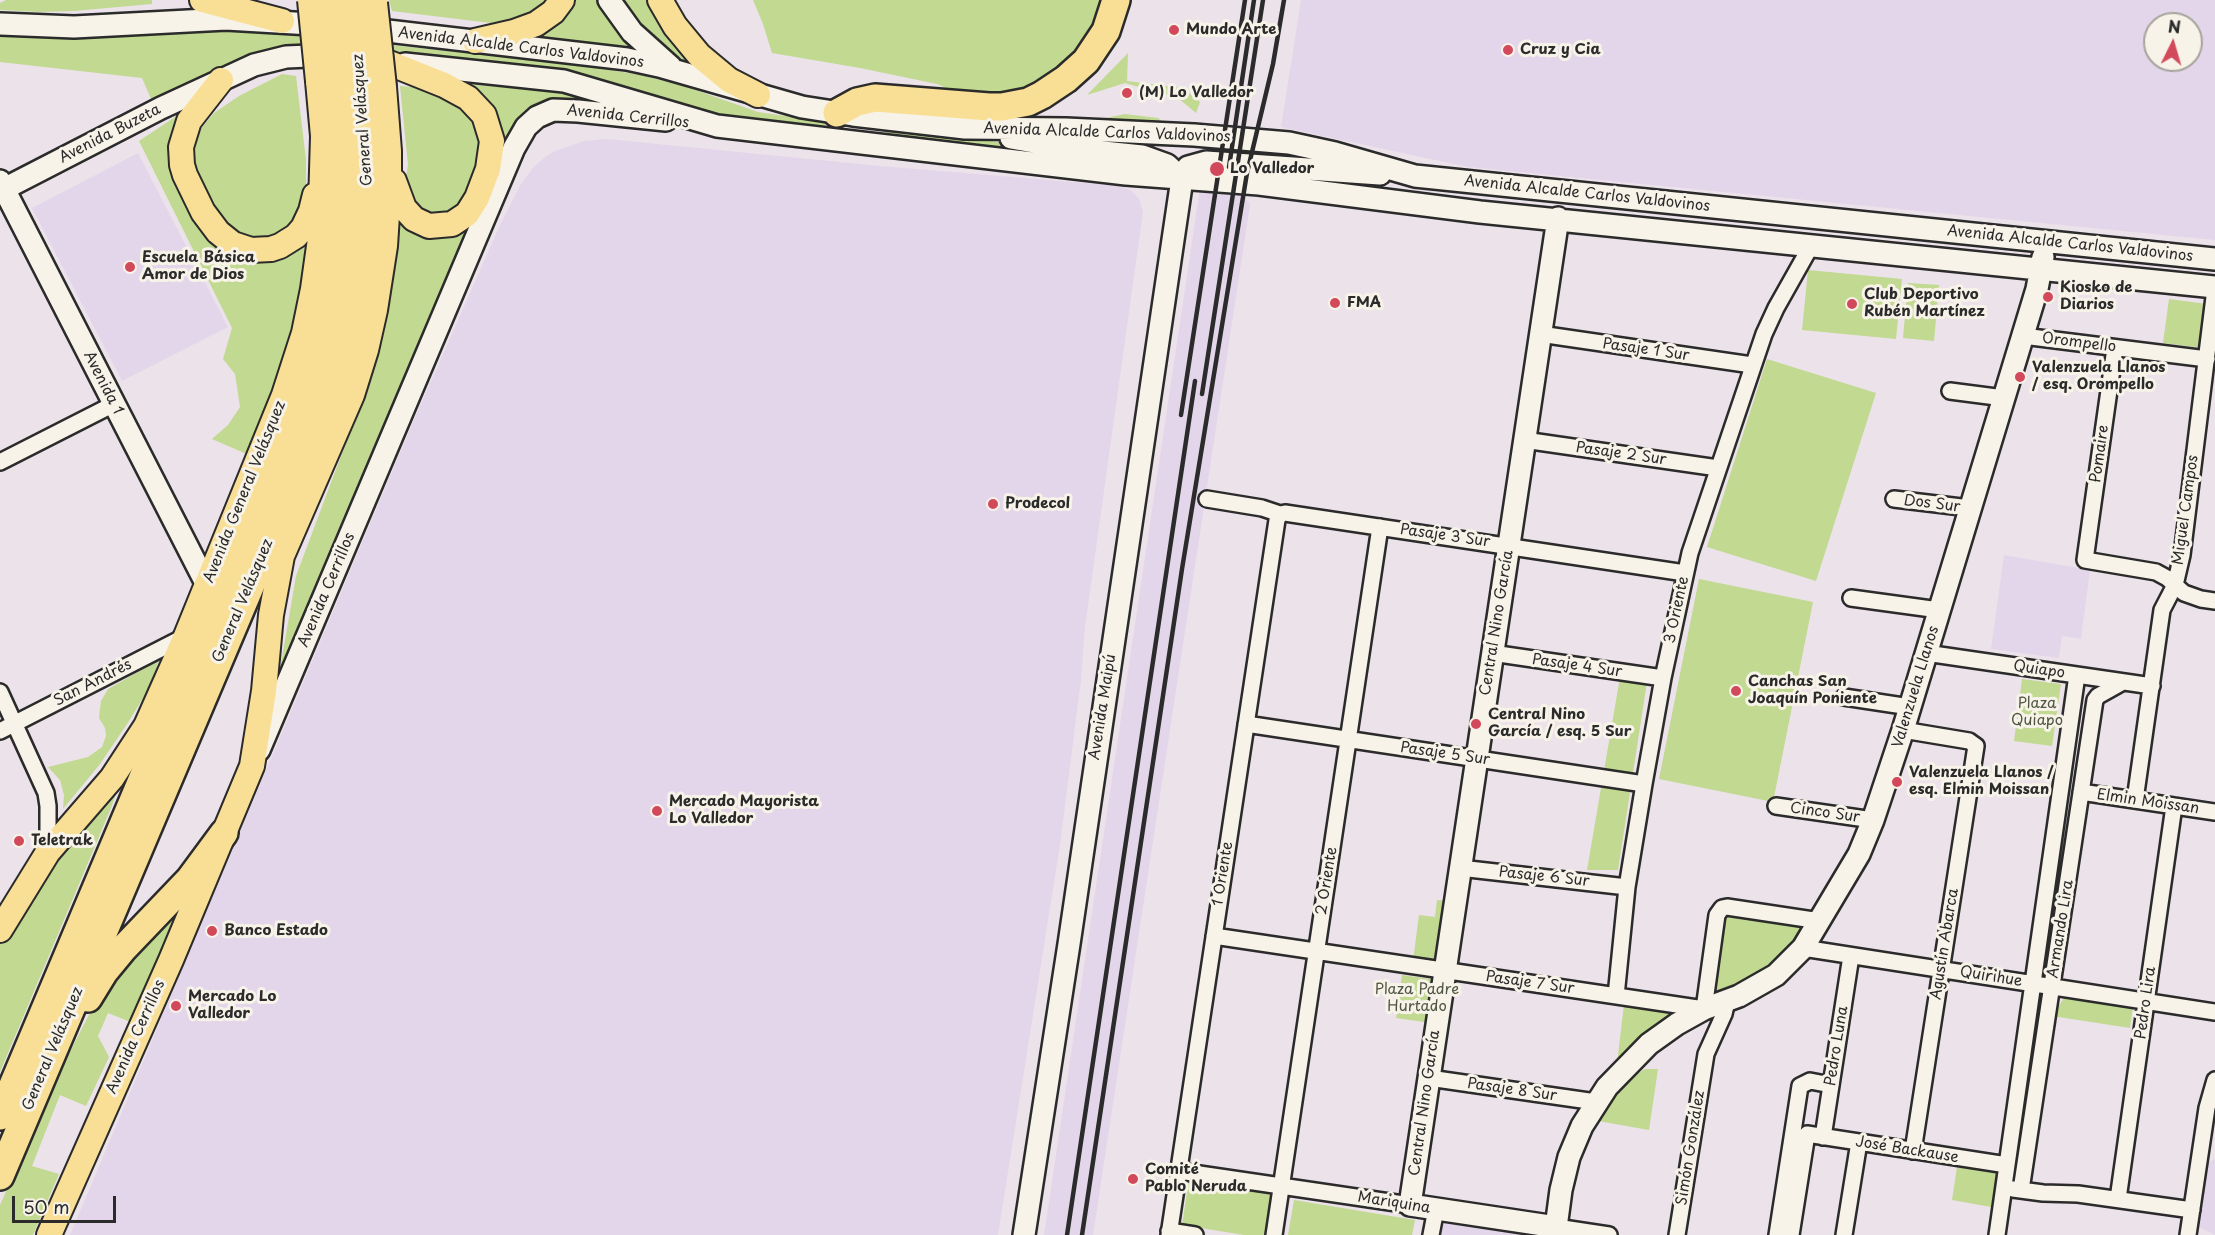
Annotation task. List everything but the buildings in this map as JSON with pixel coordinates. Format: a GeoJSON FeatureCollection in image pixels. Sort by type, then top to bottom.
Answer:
{"type":"FeatureCollection","features":[{"type":"Feature","properties":{"kind":"highway","name":"General Velásquez"},"geometry":{"type":"LineString","coordinates":[[0,1176],[337,378],[355,312],[366,244],[369,159],[330,0]]}},
{"type":"Feature","properties":{"kind":"highway"},"geometry":{"type":"LineString","coordinates":[[837,113],[857,102],[875,98],[989,107],[1028,102],[1061,83],[1086,61],[1106,31],[1116,0]]}},
{"type":"Feature","properties":{"kind":"highway","name":"General Velásquez"},"geometry":{"type":"LineString","coordinates":[[0,1116],[295,417],[320,345],[340,257],[344,223],[351,84],[364,1]]}},
{"type":"Feature","properties":{"kind":"highway"},"geometry":{"type":"LineString","coordinates":[[104,972],[282,556]]}},
{"type":"Feature","properties":{"kind":"highway"},"geometry":{"type":"LineString","coordinates":[[63,968],[100,854],[146,726]]}},
{"type":"Feature","properties":{"kind":"highway"},"geometry":{"type":"LineString","coordinates":[[54,1048],[104,972],[189,879],[224,833]]}},
{"type":"Feature","properties":{"kind":"main road"},"geometry":{"type":"LineString","coordinates":[[202,0],[282,21]]}},
{"type":"Feature","properties":{"kind":"main road","name":"Avenida General Velásquez"},"geometry":{"type":"LineString","coordinates":[[252,766],[264,691],[271,615],[282,556],[348,404],[366,350],[385,246],[390,151],[351,84],[310,0]]}},
{"type":"Feature","properties":{"kind":"main road"},"geometry":{"type":"LineString","coordinates":[[475,41],[514,32],[536,24],[553,12],[562,0]]}},
{"type":"Feature","properties":{"kind":"main road"},"geometry":{"type":"LineString","coordinates":[[609,0],[632,32],[676,71]]}},
{"type":"Feature","properties":{"kind":"main road"},"geometry":{"type":"LineString","coordinates":[[660,0],[675,26],[699,55],[729,80],[758,95]]}},
{"type":"Feature","properties":{"kind":"main road","name":"Avenida Alcalde Carlos Valdovinos"},"geometry":{"type":"LineString","coordinates":[[0,24],[74,27],[191,20],[282,21],[475,41],[627,59],[802,107],[837,113],[965,128],[1183,134],[1289,143],[1335,153],[1415,176],[2215,259]]}},
{"type":"Feature","properties":{"kind":"main road","name":"Avenida Alcalde Carlos Valdovinos"},"geometry":{"type":"LineString","coordinates":[[221,80],[254,65],[286,57],[330,55],[564,81],[717,126],[1182,179],[1259,184],[1364,199],[1812,244],[2215,288]]}},
{"type":"Feature","properties":{"kind":"main road"},"geometry":{"type":"LineString","coordinates":[[384,61],[444,85],[468,98],[484,116],[492,141],[488,169],[477,198],[467,214],[452,225],[437,227],[421,224],[404,208],[396,189],[390,151]]}},
{"type":"Feature","properties":{"kind":"main road"},"geometry":{"type":"LineString","coordinates":[[221,80],[189,121],[183,138],[181,157],[185,175],[203,212],[218,232],[233,244],[252,250],[271,249],[289,242],[303,228],[308,220],[314,199],[323,136]]}},
{"type":"Feature","properties":{"kind":"main road","name":"Avenida Buzeta"},"geometry":{"type":"LineString","coordinates":[[1,187],[221,80]]}},
{"type":"Feature","properties":{"kind":"main road","name":"Avenida General Velásquez"},"geometry":{"type":"LineString","coordinates":[[0,930],[48,852],[112,778],[146,726],[186,636],[284,395],[304,333],[320,239],[323,136],[351,84]]}},
{"type":"Feature","properties":{"kind":"main road","name":"Avenida Cerrillos"},"geometry":{"type":"LineString","coordinates":[[49,1235],[171,960],[514,148],[526,128],[544,113],[553,110],[717,126]]}},
{"type":"Feature","properties":{"kind":"main road"},"geometry":{"type":"LineString","coordinates":[[965,128],[1031,143],[1142,156],[1167,165],[1182,179],[1188,167],[1206,162],[1415,176]]}},
{"type":"Feature","properties":{"kind":"main road","name":"Avenida Maipú"},"geometry":{"type":"LineString","coordinates":[[1024,1235],[1070,944],[1182,179]]}},
{"type":"Feature","properties":{"kind":"main road","name":"Avenida 1"},"geometry":{"type":"LineString","coordinates":[[1,187],[207,585]]}},
{"type":"Feature","properties":{"kind":"main road"},"geometry":{"type":"LineString","coordinates":[[1558,218],[1573,206],[1600,195]]}},
{"type":"Feature","properties":{"kind":"main road","name":"Central Nino García"},"geometry":{"type":"LineString","coordinates":[[1410,1205],[1558,218]]}},
{"type":"Feature","properties":{"kind":"main road","name":"Valenzuela Llanos"},"geometry":{"type":"LineString","coordinates":[[1556,1231],[1561,1190],[1569,1157],[1582,1126],[1607,1087],[1649,1044],[1677,1024],[1704,1009],[1727,1001],[1768,981],[1803,948],[1854,864],[1873,820],[1940,610],[2042,269],[2044,242]]}},
{"type":"Feature","properties":{"kind":"main road","name":"Mariquina"},"geometry":{"type":"LineString","coordinates":[[1410,1205],[1556,1231]]}},
{"type":"Feature","properties":{"kind":"street","name":"3 Oriente"},"geometry":{"type":"LineString","coordinates":[[1616,996],[1627,887],[1663,678],[1685,573],[1752,365],[1776,308],[1812,244]]}},
{"type":"Feature","properties":{"kind":"street","name":"Miguel Campos"},"geometry":{"type":"LineString","coordinates":[[2135,800],[2162,609],[2175,585],[2181,555],[2215,288]]}},
{"type":"Feature","properties":{"kind":"street","name":"Pasaje 1 Sur"},"geometry":{"type":"LineString","coordinates":[[1540,334],[1752,365]]}},
{"type":"Feature","properties":{"kind":"street","name":"Orompello"},"geometry":{"type":"LineString","coordinates":[[2023,336],[2206,359]]}},
{"type":"Feature","properties":{"kind":"street","name":"Pomaire"},"geometry":{"type":"LineString","coordinates":[[2115,348],[2085,560],[2156,572],[2175,585]]}},
{"type":"Feature","properties":{"kind":"street"},"geometry":{"type":"LineString","coordinates":[[1950,391],[2004,398]]}},
{"type":"Feature","properties":{"kind":"street"},"geometry":{"type":"LineString","coordinates":[[0,462],[114,404]]}},
{"type":"Feature","properties":{"kind":"street","name":"Pasaje 2 Sur"},"geometry":{"type":"LineString","coordinates":[[1524,441],[1718,468]]}},
{"type":"Feature","properties":{"kind":"street","name":"Pasaje 3 Sur"},"geometry":{"type":"LineString","coordinates":[[1207,499],[1262,508],[1280,514],[1508,545],[1685,573]]}},
{"type":"Feature","properties":{"kind":"street","name":"Dos Sur"},"geometry":{"type":"LineString","coordinates":[[1894,499],[1971,508]]}},
{"type":"Feature","properties":{"kind":"street","name":"1 Oriente"},"geometry":{"type":"LineString","coordinates":[[1169,1233],[1275,530],[1280,514]]}},
{"type":"Feature","properties":{"kind":"street","name":"2 Oriente"},"geometry":{"type":"LineString","coordinates":[[1274,1235],[1380,527]]}},
{"type":"Feature","properties":{"kind":"street"},"geometry":{"type":"LineString","coordinates":[[2175,585],[2192,597],[2215,601]]}},
{"type":"Feature","properties":{"kind":"street"},"geometry":{"type":"LineString","coordinates":[[1851,598],[1940,610]]}},
{"type":"Feature","properties":{"kind":"street","name":"San Andrés"},"geometry":{"type":"LineString","coordinates":[[0,731],[186,636]]}},
{"type":"Feature","properties":{"kind":"street","name":"Pasaje 4 Sur"},"geometry":{"type":"LineString","coordinates":[[1492,653],[1663,678]]}},
{"type":"Feature","properties":{"kind":"street","name":"Quiapo"},"geometry":{"type":"LineString","coordinates":[[1926,653],[2152,686]]}},
{"type":"Feature","properties":{"kind":"street","name":"Armando Lira"},"geometry":{"type":"LineString","coordinates":[[1997,1235],[2078,675]]}},
{"type":"Feature","properties":{"kind":"street","name":"Armando Lira"},"geometry":{"type":"LineString","coordinates":[[2021,1190],[2095,700],[2123,682]]}},
{"type":"Feature","properties":{"kind":"street"},"geometry":{"type":"LineString","coordinates":[[0,692],[46,793],[49,822],[48,852]]}},
{"type":"Feature","properties":{"kind":"street"},"geometry":{"type":"LineString","coordinates":[[1844,697],[1910,707]]}},
{"type":"Feature","properties":{"kind":"street","name":"Pasaje 5 Sur"},"geometry":{"type":"LineString","coordinates":[[1246,724],[1644,784]]}},
{"type":"Feature","properties":{"kind":"street","name":"Agustín Abarca"},"geometry":{"type":"LineString","coordinates":[[1903,730],[1969,741],[1976,746],[1913,1151]]}},
{"type":"Feature","properties":{"kind":"street","name":"Elmin Moissan"},"geometry":{"type":"LineString","coordinates":[[2081,792],[2215,812]]}},
{"type":"Feature","properties":{"kind":"street","name":"Cinco Sur"},"geometry":{"type":"LineString","coordinates":[[1776,806],[1873,820]]}},
{"type":"Feature","properties":{"kind":"street","name":"Pedro Lira"},"geometry":{"type":"LineString","coordinates":[[2118,1199],[2174,806]]}},
{"type":"Feature","properties":{"kind":"street","name":"Pasaje 6 Sur"},"geometry":{"type":"LineString","coordinates":[[1460,868],[1627,887]]}},
{"type":"Feature","properties":{"kind":"street"},"geometry":{"type":"LineString","coordinates":[[1704,1009],[1718,915],[1722,908],[1820,921]]}},
{"type":"Feature","properties":{"kind":"street","name":"Pasaje 7 Sur"},"geometry":{"type":"LineString","coordinates":[[1214,936],[1704,1009]]}},
{"type":"Feature","properties":{"kind":"street","name":"Quirihue"},"geometry":{"type":"LineString","coordinates":[[1803,948],[2215,1012]]}},
{"type":"Feature","properties":{"kind":"street","name":"Pedro Luna"},"geometry":{"type":"LineString","coordinates":[[1823,1137],[1851,956]]}},
{"type":"Feature","properties":{"kind":"street","name":"Simón González"},"geometry":{"type":"LineString","coordinates":[[1677,1235],[1708,1046],[1724,1014],[1727,1001]]}},
{"type":"Feature","properties":{"kind":"street","name":"Pasaje 8 Sur"},"geometry":{"type":"LineString","coordinates":[[1429,1078],[1596,1102]]}},
{"type":"Feature","properties":{"kind":"street"},"geometry":{"type":"LineString","coordinates":[[2188,1235],[2210,1121],[2215,1080]]}},
{"type":"Feature","properties":{"kind":"street"},"geometry":{"type":"LineString","coordinates":[[1777,1235],[1800,1086],[1810,1081],[1831,1085]]}},
{"type":"Feature","properties":{"kind":"street","name":"José Backause"},"geometry":{"type":"LineString","coordinates":[[1791,1235],[1807,1134],[2007,1166]]}},
{"type":"Feature","properties":{"kind":"street"},"geometry":{"type":"LineString","coordinates":[[1844,1235],[1859,1142]]}},
{"type":"Feature","properties":{"kind":"street","name":"Mariquina"},"geometry":{"type":"LineString","coordinates":[[1179,1171],[1410,1205]]}},
{"type":"Feature","properties":{"kind":"street"},"geometry":{"type":"LineString","coordinates":[[2004,1188],[2078,1194],[2192,1210]]}},
{"type":"Feature","properties":{"kind":"street"},"geometry":{"type":"LineString","coordinates":[[1431,1235],[1436,1209]]}},
{"type":"Feature","properties":{"kind":"street","name":"Mariquina"},"geometry":{"type":"LineString","coordinates":[[1556,1231],[1609,1235]]}},
{"type":"Feature","properties":{"kind":"street"},"geometry":{"type":"LineString","coordinates":[[1169,1233],[1195,1235]]}},
{"type":"Feature","properties":{"kind":"shaded area"},"geometry":{"type":"Polygon","coordinates":[[[1301,0],[2215,0],[2215,240],[1468,167],[1281,127],[1301,0]]]}},
{"type":"Feature","properties":{"kind":"shaded area","name":"Mercado Mayorista Lo Valledor"},"geometry":{"type":"Polygon","coordinates":[[[607,139],[880,166],[1122,186],[1133,192],[1139,199],[1143,212],[1085,627],[1081,680],[1060,845],[998,1235],[70,1235],[413,422],[500,225],[521,184],[544,158],[555,151],[584,141],[607,139]]]}},
{"type":"Feature","properties":{"kind":"shaded area","name":"Escuela Básica Amor de Dios"},"geometry":{"type":"Polygon","coordinates":[[[138,153],[228,327],[122,381],[32,208],[138,153]]]}},
{"type":"Feature","properties":{"kind":"shaded area"},"geometry":{"type":"Polygon","coordinates":[[[1200,188],[1244,195],[1250,205],[1093,1235],[1044,1235],[1200,188]]]}},
{"type":"Feature","properties":{"kind":"shaded area"},"geometry":{"type":"Polygon","coordinates":[[[2004,555],[2090,570],[2081,639],[2062,636],[2059,658],[1991,649],[2004,555]]]}},
{"type":"Feature","properties":{"kind":"shaded area"},"geometry":{"type":"Polygon","coordinates":[[[2215,1159],[2215,1235],[2197,1226],[2209,1162],[2215,1159]]]}},
{"type":"Feature","properties":{"kind":"shaded area"},"geometry":{"type":"Polygon","coordinates":[[[1441,1220],[1521,1231],[1520,1235],[1439,1235],[1441,1220]]]}},
{"type":"Feature","properties":{"kind":"green space"},"geometry":{"type":"Polygon","coordinates":[[[6,0],[152,0],[152,4],[74,11],[0,10],[0,3],[6,0]]]}},
{"type":"Feature","properties":{"kind":"green space"},"geometry":{"type":"Polygon","coordinates":[[[389,0],[555,0],[549,10],[499,24],[392,11],[389,0]]]}},
{"type":"Feature","properties":{"kind":"green space"},"geometry":{"type":"Polygon","coordinates":[[[572,0],[598,0],[622,38],[635,49],[533,37],[572,0]]]}},
{"type":"Feature","properties":{"kind":"green space"},"geometry":{"type":"Polygon","coordinates":[[[619,0],[649,0],[703,71],[675,59],[637,26],[619,0]]]}},
{"type":"Feature","properties":{"kind":"green space"},"geometry":{"type":"Polygon","coordinates":[[[753,0],[1105,0],[1096,33],[1050,83],[1017,93],[980,95],[953,91],[937,84],[860,68],[772,53],[753,0]]]}},
{"type":"Feature","properties":{"kind":"green space"},"geometry":{"type":"Polygon","coordinates":[[[183,30],[276,33],[573,64],[641,75],[684,86],[758,112],[826,122],[825,129],[703,118],[602,85],[279,50],[152,101],[142,78],[0,62],[0,33],[183,30]]]}},
{"type":"Feature","properties":{"kind":"green space"},"geometry":{"type":"Polygon","coordinates":[[[1128,53],[1127,81],[1183,88],[1200,102],[1196,113],[1178,98],[1125,83],[1087,95],[1128,53]]]}},
{"type":"Feature","properties":{"kind":"green space"},"geometry":{"type":"Polygon","coordinates":[[[282,74],[296,76],[306,160],[306,198],[304,208],[286,233],[254,242],[224,227],[196,175],[195,141],[198,132],[214,113],[239,96],[282,74]]]}},
{"type":"Feature","properties":{"kind":"green space"},"geometry":{"type":"Polygon","coordinates":[[[464,84],[553,91],[592,99],[643,114],[538,110],[276,693],[296,576],[365,392],[399,212],[466,223],[491,106],[478,91],[464,84]]]}},
{"type":"Feature","properties":{"kind":"green space"},"geometry":{"type":"Polygon","coordinates":[[[400,86],[435,89],[468,103],[485,145],[464,201],[451,214],[435,215],[428,212],[420,207],[409,190],[406,178],[408,165],[400,86]]]}},
{"type":"Feature","properties":{"kind":"green space"},"geometry":{"type":"Polygon","coordinates":[[[184,111],[174,134],[234,253],[316,225],[287,365],[249,455],[212,439],[228,425],[240,407],[235,374],[223,359],[232,328],[139,141],[184,111]]]}},
{"type":"Feature","properties":{"kind":"green space"},"geometry":{"type":"Polygon","coordinates":[[[1125,114],[1158,118],[1168,127],[1106,121],[1106,118],[1125,114]]]}},
{"type":"Feature","properties":{"kind":"green space"},"geometry":{"type":"Polygon","coordinates":[[[885,129],[990,141],[1158,165],[884,140],[885,129]]]}},
{"type":"Feature","properties":{"kind":"green space","name":"Club Deportivo Rubén Martínez"},"geometry":{"type":"Polygon","coordinates":[[[1808,270],[1902,279],[1896,339],[1802,330],[1808,270]]]}},
{"type":"Feature","properties":{"kind":"green space"},"geometry":{"type":"Polygon","coordinates":[[[1908,283],[1939,285],[1934,341],[1903,338],[1908,283]]]}},
{"type":"Feature","properties":{"kind":"green space"},"geometry":{"type":"Polygon","coordinates":[[[2169,299],[2207,304],[2202,348],[2163,343],[2169,299]]]}},
{"type":"Feature","properties":{"kind":"green space"},"geometry":{"type":"Polygon","coordinates":[[[1767,359],[1876,393],[1816,581],[1707,547],[1767,359]]]}},
{"type":"Feature","properties":{"kind":"green space","name":"Canchas San Joaquín Poniente"},"geometry":{"type":"Polygon","coordinates":[[[1699,579],[1813,602],[1773,802],[1659,779],[1699,579]]]}},
{"type":"Feature","properties":{"kind":"green space"},"geometry":{"type":"Polygon","coordinates":[[[159,660],[148,690],[127,724],[100,764],[63,809],[64,795],[60,780],[48,767],[88,757],[102,747],[106,736],[105,728],[99,718],[101,701],[108,689],[159,660]]]}},
{"type":"Feature","properties":{"kind":"green space"},"geometry":{"type":"Polygon","coordinates":[[[1620,677],[1647,682],[1618,870],[1587,870],[1620,677]]]}},
{"type":"Feature","properties":{"kind":"green space","name":"Plaza Quiapo"},"geometry":{"type":"Polygon","coordinates":[[[2022,679],[2061,684],[2052,746],[2014,741],[2022,679]]]}},
{"type":"Feature","properties":{"kind":"green space"},"geometry":{"type":"Polygon","coordinates":[[[122,777],[0,1072],[0,940],[23,899],[33,903],[46,878],[39,874],[122,777]]]}},
{"type":"Feature","properties":{"kind":"green space"},"geometry":{"type":"Polygon","coordinates":[[[195,889],[138,1025],[108,1013],[98,1036],[109,1057],[86,1106],[60,1095],[32,1166],[59,1174],[33,1235],[0,1235],[0,1205],[55,1081],[97,999],[132,950],[195,889]]]}},
{"type":"Feature","properties":{"kind":"green space","name":"Plaza Padre Hurtado"},"geometry":{"type":"Polygon","coordinates":[[[1437,900],[1449,901],[1441,964],[1413,961],[1419,915],[1435,917],[1437,900]]]}},
{"type":"Feature","properties":{"kind":"green space"},"geometry":{"type":"Polygon","coordinates":[[[1720,910],[1806,922],[1789,947],[1762,972],[1735,990],[1706,997],[1720,910]]]}},
{"type":"Feature","properties":{"kind":"green space","name":"Plaza Padre Hurtado"},"geometry":{"type":"Polygon","coordinates":[[[1402,975],[1438,980],[1432,1023],[1396,1018],[1402,975]]]}},
{"type":"Feature","properties":{"kind":"green space"},"geometry":{"type":"Polygon","coordinates":[[[2066,995],[2133,1006],[2130,1028],[2052,1016],[2066,995]]]}},
{"type":"Feature","properties":{"kind":"green space"},"geometry":{"type":"Polygon","coordinates":[[[1624,1004],[1678,1011],[1652,1028],[1617,1064],[1624,1004]]]}},
{"type":"Feature","properties":{"kind":"green space"},"geometry":{"type":"Polygon","coordinates":[[[1645,1069],[1658,1069],[1649,1130],[1598,1121],[1618,1088],[1645,1069]]]}},
{"type":"Feature","properties":{"kind":"green space"},"geometry":{"type":"Polygon","coordinates":[[[1957,1167],[1997,1173],[1991,1207],[1952,1200],[1957,1167]]]}},
{"type":"Feature","properties":{"kind":"green space"},"geometry":{"type":"Polygon","coordinates":[[[1189,1180],[1272,1194],[1265,1235],[1244,1235],[1182,1225],[1189,1180]]]}},
{"type":"Feature","properties":{"kind":"green space"},"geometry":{"type":"Polygon","coordinates":[[[1294,1200],[1415,1220],[1412,1235],[1288,1235],[1294,1200]]]}},
{"type":"Feature","properties":{"kind":"railway"},"geometry":{"type":"LineString","coordinates":[[1181,415],[1245,0]]}},
{"type":"Feature","properties":{"kind":"railway"},"geometry":{"type":"LineString","coordinates":[[1229,167],[1254,0]]}},
{"type":"Feature","properties":{"kind":"railway"},"geometry":{"type":"LineString","coordinates":[[1202,394],[1263,0]]}},
{"type":"Feature","properties":{"kind":"railway"},"geometry":{"type":"LineString","coordinates":[[1082,1235],[1182,569],[1247,173],[1273,64],[1284,0]]}},
{"type":"Feature","properties":{"kind":"railway"},"geometry":{"type":"LineString","coordinates":[[1067,1235],[1195,381]]}},
{"type":"Feature","properties":{"kind":"place","name":"Mundo Arte"},"geometry":{"type":"Point","coordinates":[1174,30]}},
{"type":"Feature","properties":{"kind":"place","name":"Cruz y Cia"},"geometry":{"type":"Point","coordinates":[1508,50]}},
{"type":"Feature","properties":{"kind":"place","name":"(M) Lo Valledor"},"geometry":{"type":"Point","coordinates":[1127,93]}},
{"type":"Feature","properties":{"kind":"place","name":"Lo Valledor"},"geometry":{"type":"Point","coordinates":[1217,169]}},
{"type":"Feature","properties":{"kind":"place","name":"Escuela Básica Amor de Dios"},"geometry":{"type":"Point","coordinates":[130,267]}},
{"type":"Feature","properties":{"kind":"place","name":"Kiosko de Diarios"},"geometry":{"type":"Point","coordinates":[2048,297]}},
{"type":"Feature","properties":{"kind":"place","name":"FMA"},"geometry":{"type":"Point","coordinates":[1335,303]}},
{"type":"Feature","properties":{"kind":"place","name":"Club Deportivo Rubén Martínez"},"geometry":{"type":"Point","coordinates":[1852,304]}},
{"type":"Feature","properties":{"kind":"place","name":"Valenzuela Llanos / esq. Orompello"},"geometry":{"type":"Point","coordinates":[2020,377]}},
{"type":"Feature","properties":{"kind":"place","name":"Prodecol"},"geometry":{"type":"Point","coordinates":[993,504]}},
{"type":"Feature","properties":{"kind":"place","name":"Canchas San Joaquín Poniente"},"geometry":{"type":"Point","coordinates":[1736,691]}},
{"type":"Feature","properties":{"kind":"place","name":"Central Nino García / esq. 5 Sur"},"geometry":{"type":"Point","coordinates":[1476,724]}},
{"type":"Feature","properties":{"kind":"place","name":"Valenzuela Llanos / esq. Elmin Moissan"},"geometry":{"type":"Point","coordinates":[1897,782]}},
{"type":"Feature","properties":{"kind":"place","name":"Mercado Mayorista Lo Valledor"},"geometry":{"type":"Point","coordinates":[657,811]}},
{"type":"Feature","properties":{"kind":"place","name":"Teletrak"},"geometry":{"type":"Point","coordinates":[19,841]}},
{"type":"Feature","properties":{"kind":"place","name":"Banco Estado"},"geometry":{"type":"Point","coordinates":[212,931]}},
{"type":"Feature","properties":{"kind":"place","name":"Mercado Lo Valledor"},"geometry":{"type":"Point","coordinates":[176,1006]}},
{"type":"Feature","properties":{"kind":"place","name":"Comité Pablo Neruda"},"geometry":{"type":"Point","coordinates":[1133,1179]}}]}
